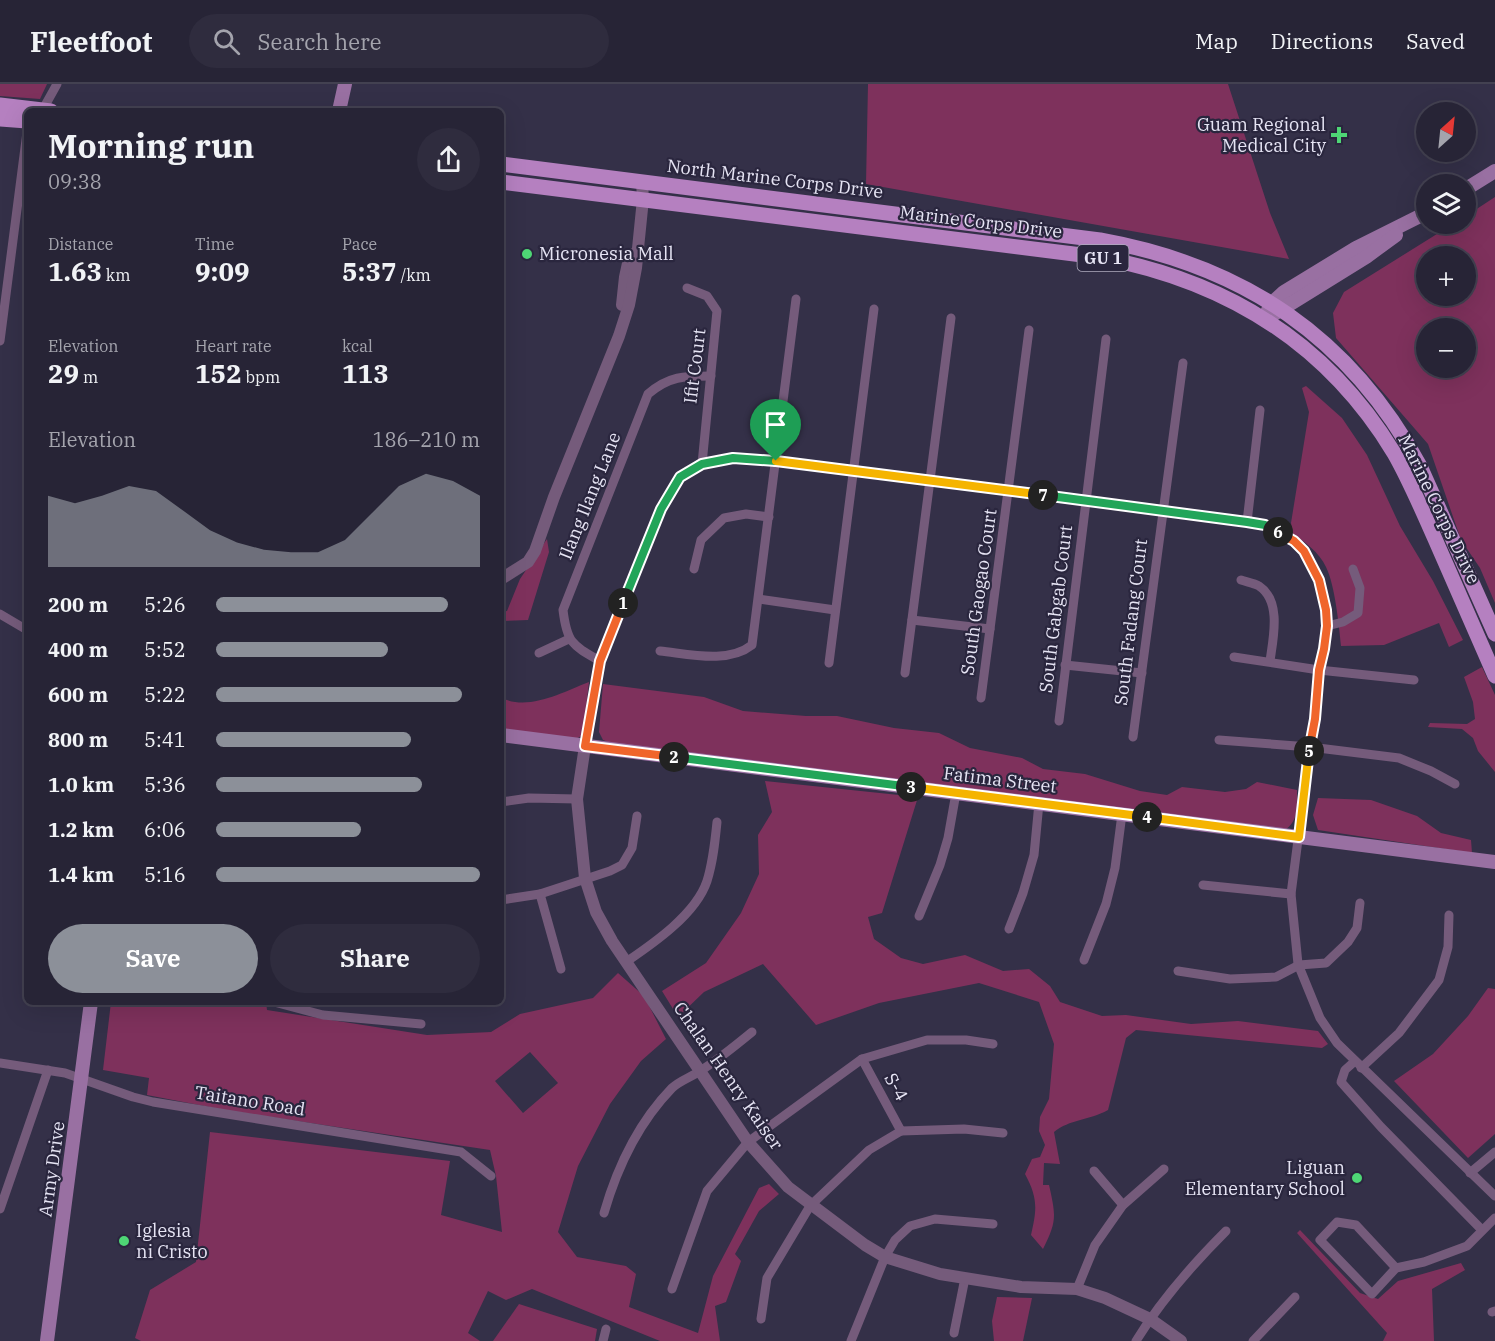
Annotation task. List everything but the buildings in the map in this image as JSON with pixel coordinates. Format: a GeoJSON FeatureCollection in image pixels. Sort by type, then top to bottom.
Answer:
{"type":"FeatureCollection","features":[{"type":"Feature","properties":{"kind":"main road"},"geometry":{"type":"LineString","coordinates":[[340,108],[345,84]]}},
{"type":"Feature","properties":{"kind":"main road"},"geometry":{"type":"LineString","coordinates":[[0,105],[24,108]]}},
{"type":"Feature","properties":{"kind":"main road"},"geometry":{"type":"LineString","coordinates":[[0,119],[24,121]]}},
{"type":"Feature","properties":{"kind":"main road","name":"North Marine Corps Drive"},"geometry":{"type":"LineString","coordinates":[[504,164],[1124,244],[1194,264],[1235,283],[1277,306],[1314,335],[1351,368],[1395,424],[1427,481],[1495,634]]}},
{"type":"Feature","properties":{"kind":"main road"},"geometry":{"type":"LineString","coordinates":[[1476,183],[1495,171]]}},
{"type":"Feature","properties":{"kind":"main road","name":"Marine Corps Drive"},"geometry":{"type":"LineString","coordinates":[[504,182],[1121,261],[1188,280],[1228,298],[1286,334],[1327,369],[1354,397],[1381,434],[1415,495],[1495,676]]}},
{"type":"Feature","properties":{"kind":"main road"},"geometry":{"type":"LineString","coordinates":[[1263,318],[1277,306],[1366,257],[1416,220]]}},
{"type":"Feature","properties":{"kind":"main road","name":"Fatima Street"},"geometry":{"type":"LineString","coordinates":[[504,735],[1495,862]]}},
{"type":"Feature","properties":{"kind":"main road","name":"Army Drive"},"geometry":{"type":"LineString","coordinates":[[47,1341],[92,1005]]}},
{"type":"Feature","properties":{"kind":"street"},"geometry":{"type":"LineString","coordinates":[[45,108],[57,84]]}},
{"type":"Feature","properties":{"kind":"street"},"geometry":{"type":"LineString","coordinates":[[0,113],[24,114]]}},
{"type":"Feature","properties":{"kind":"street"},"geometry":{"type":"LineString","coordinates":[[0,341],[24,155]]}},
{"type":"Feature","properties":{"kind":"street"},"geometry":{"type":"LineString","coordinates":[[504,577],[528,562],[535,551],[554,497],[619,336],[625,278],[642,182]]}},
{"type":"Feature","properties":{"kind":"street","name":"Ifit Court"},"geometry":{"type":"LineString","coordinates":[[687,288],[707,296],[717,310],[702,464]]}},
{"type":"Feature","properties":{"kind":"street"},"geometry":{"type":"LineString","coordinates":[[660,651],[719,656],[742,652],[752,645],[796,299]]}},
{"type":"Feature","properties":{"kind":"street"},"geometry":{"type":"LineString","coordinates":[[829,663],[874,309]]}},
{"type":"Feature","properties":{"kind":"street"},"geometry":{"type":"LineString","coordinates":[[905,673],[932,481],[951,318]]}},
{"type":"Feature","properties":{"kind":"street","name":"South Gaogao Court"},"geometry":{"type":"LineString","coordinates":[[981,698],[1029,330]]}},
{"type":"Feature","properties":{"kind":"street","name":"South Gabgab Court"},"geometry":{"type":"LineString","coordinates":[[1059,721],[1106,339]]}},
{"type":"Feature","properties":{"kind":"street","name":"South Fadang Court"},"geometry":{"type":"LineString","coordinates":[[1133,737],[1183,363]]}},
{"type":"Feature","properties":{"kind":"street","name":"Ilang Ilang Lane"},"geometry":{"type":"LineString","coordinates":[[568,639],[562,610],[648,394],[661,382],[678,376],[711,376]]}},
{"type":"Feature","properties":{"kind":"street"},"geometry":{"type":"LineString","coordinates":[[1247,522],[1260,410]]}},
{"type":"Feature","properties":{"kind":"street"},"geometry":{"type":"LineString","coordinates":[[585,746],[600,661],[661,509],[680,477],[702,464],[733,458],[776,461],[1265,525],[1294,541],[1304,551],[1319,580],[1326,610],[1327,626],[1319,670],[1315,719],[1291,894],[1299,965],[1320,1018],[1337,1042],[1495,1196]]}},
{"type":"Feature","properties":{"kind":"street"},"geometry":{"type":"LineString","coordinates":[[694,569],[701,540],[724,518],[746,514],[769,517]]}},
{"type":"Feature","properties":{"kind":"street"},"geometry":{"type":"LineString","coordinates":[[1327,626],[1343,622],[1358,613],[1360,588],[1353,569]]}},
{"type":"Feature","properties":{"kind":"street"},"geometry":{"type":"LineString","coordinates":[[1241,580],[1259,586],[1271,598],[1274,622],[1270,662]]}},
{"type":"Feature","properties":{"kind":"street"},"geometry":{"type":"LineString","coordinates":[[759,599],[835,610]]}},
{"type":"Feature","properties":{"kind":"street"},"geometry":{"type":"LineString","coordinates":[[0,614],[24,628]]}},
{"type":"Feature","properties":{"kind":"street"},"geometry":{"type":"LineString","coordinates":[[912,620],[990,629]]}},
{"type":"Feature","properties":{"kind":"street"},"geometry":{"type":"LineString","coordinates":[[539,653],[568,639],[577,648],[600,661]]}},
{"type":"Feature","properties":{"kind":"street"},"geometry":{"type":"LineString","coordinates":[[1234,657],[1319,670],[1414,680]]}},
{"type":"Feature","properties":{"kind":"street"},"geometry":{"type":"LineString","coordinates":[[1065,665],[1142,673]]}},
{"type":"Feature","properties":{"kind":"street"},"geometry":{"type":"LineString","coordinates":[[1219,740],[1310,747],[1399,758],[1455,784]]}},
{"type":"Feature","properties":{"kind":"street","name":"Chalan Henry Kaiser"},"geometry":{"type":"LineString","coordinates":[[585,746],[577,799],[585,878],[596,912],[612,941],[748,1142],[788,1187],[810,1206],[885,1257],[940,1274],[1021,1287],[1077,1289],[1105,1298],[1150,1318],[1181,1341]]}},
{"type":"Feature","properties":{"kind":"street"},"geometry":{"type":"LineString","coordinates":[[919,916],[943,856],[956,793]]}},
{"type":"Feature","properties":{"kind":"street"},"geometry":{"type":"LineString","coordinates":[[504,802],[530,798],[577,799]]}},
{"type":"Feature","properties":{"kind":"street"},"geometry":{"type":"LineString","coordinates":[[1009,929],[1034,855],[1039,803]]}},
{"type":"Feature","properties":{"kind":"street"},"geometry":{"type":"LineString","coordinates":[[1084,960],[1106,904],[1115,868],[1122,814]]}},
{"type":"Feature","properties":{"kind":"street"},"geometry":{"type":"LineString","coordinates":[[504,900],[540,894],[622,865],[632,848],[637,816]]}},
{"type":"Feature","properties":{"kind":"street"},"geometry":{"type":"LineString","coordinates":[[626,962],[653,944],[693,905],[706,883],[714,854],[717,822]]}},
{"type":"Feature","properties":{"kind":"street"},"geometry":{"type":"LineString","coordinates":[[1203,885],[1291,894]]}},
{"type":"Feature","properties":{"kind":"street"},"geometry":{"type":"LineString","coordinates":[[540,894],[561,969]]}},
{"type":"Feature","properties":{"kind":"street"},"geometry":{"type":"LineString","coordinates":[[1178,971],[1230,980],[1276,977],[1299,965],[1326,963],[1348,942],[1357,928],[1360,903]]}},
{"type":"Feature","properties":{"kind":"street"},"geometry":{"type":"LineString","coordinates":[[1449,915],[1448,947],[1439,980],[1399,1033],[1358,1064],[1345,1070],[1341,1082],[1381,1127],[1482,1230]]}},
{"type":"Feature","properties":{"kind":"street"},"geometry":{"type":"LineString","coordinates":[[285,1005],[323,1015],[421,1024]]}},
{"type":"Feature","properties":{"kind":"street"},"geometry":{"type":"LineString","coordinates":[[604,1213],[628,1151],[652,1113],[674,1087],[700,1071],[752,1032]]}},
{"type":"Feature","properties":{"kind":"street"},"geometry":{"type":"LineString","coordinates":[[672,1289],[707,1191],[748,1142],[862,1059],[927,1040],[966,1040],[993,1044]]}},
{"type":"Feature","properties":{"kind":"street","name":"S-4"},"geometry":{"type":"LineString","coordinates":[[862,1059],[901,1131]]}},
{"type":"Feature","properties":{"kind":"street","name":"Taitano Road"},"geometry":{"type":"LineString","coordinates":[[0,1063],[82,1078],[153,1102],[461,1152],[491,1176]]}},
{"type":"Feature","properties":{"kind":"street"},"geometry":{"type":"LineString","coordinates":[[0,1209],[4,1187],[48,1070]]}},
{"type":"Feature","properties":{"kind":"street"},"geometry":{"type":"LineString","coordinates":[[761,1319],[767,1278],[810,1206],[869,1150],[901,1131],[964,1129],[1003,1133]]}},
{"type":"Feature","properties":{"kind":"street"},"geometry":{"type":"LineString","coordinates":[[1470,1173],[1495,1152]]}},
{"type":"Feature","properties":{"kind":"street"},"geometry":{"type":"LineString","coordinates":[[1077,1289],[1095,1245],[1124,1205],[1164,1169]]}},
{"type":"Feature","properties":{"kind":"street"},"geometry":{"type":"LineString","coordinates":[[1094,1171],[1124,1205]]}},
{"type":"Feature","properties":{"kind":"street"},"geometry":{"type":"LineString","coordinates":[[1396,1268],[1356,1225],[1337,1222],[1320,1240],[1372,1294],[1396,1268],[1424,1262],[1467,1246],[1495,1218]]}},
{"type":"Feature","properties":{"kind":"street"},"geometry":{"type":"LineString","coordinates":[[851,1341],[885,1257],[895,1240],[910,1226],[935,1219],[993,1224]]}},
{"type":"Feature","properties":{"kind":"street"},"geometry":{"type":"LineString","coordinates":[[1136,1341],[1150,1318],[1178,1282],[1226,1231]]}},
{"type":"Feature","properties":{"kind":"street"},"geometry":{"type":"LineString","coordinates":[[954,1333],[965,1278]]}},
{"type":"Feature","properties":{"kind":"street"},"geometry":{"type":"LineString","coordinates":[[1253,1341],[1295,1297]]}},
{"type":"Feature","properties":{"kind":"street"},"geometry":{"type":"LineString","coordinates":[[603,1341],[606,1329]]}},
{"type":"Feature","properties":{"kind":"shaded area"},"geometry":{"type":"Polygon","coordinates":[[[0,84],[47,84],[40,99],[0,96],[0,84]]]}},
{"type":"Feature","properties":{"kind":"shaded area"},"geometry":{"type":"Polygon","coordinates":[[[868,84],[1228,84],[1270,213],[1289,259],[866,184],[868,84]]]}},
{"type":"Feature","properties":{"kind":"shaded area"},"geometry":{"type":"Polygon","coordinates":[[[1495,197],[1495,603],[1480,568],[1461,540],[1428,444],[1336,338],[1333,313],[1344,292],[1416,247],[1416,306],[1476,306],[1476,246],[1418,246],[1437,234],[1476,234],[1476,209],[1495,197]]]}},
{"type":"Feature","properties":{"kind":"shaded area"},"geometry":{"type":"Polygon","coordinates":[[[1306,386],[1342,418],[1367,455],[1400,526],[1433,581],[1463,640],[1449,647],[1439,623],[1384,645],[1341,646],[1334,595],[1326,567],[1316,552],[1293,534],[1291,523],[1309,412],[1302,388],[1306,386]]]}},
{"type":"Feature","properties":{"kind":"shaded area"},"geometry":{"type":"Polygon","coordinates":[[[547,539],[549,552],[528,620],[504,621],[504,612],[507,611],[520,579],[547,539]]]}},
{"type":"Feature","properties":{"kind":"shaded area"},"geometry":{"type":"Polygon","coordinates":[[[1482,667],[1495,695],[1495,772],[1478,751],[1473,738],[1462,729],[1428,727],[1430,723],[1467,724],[1475,719],[1473,702],[1464,677],[1482,667]]]}},
{"type":"Feature","properties":{"kind":"shaded area"},"geometry":{"type":"Polygon","coordinates":[[[589,682],[583,735],[574,740],[504,730],[504,699],[525,702],[558,695],[589,682]]]}},
{"type":"Feature","properties":{"kind":"shaded area"},"geometry":{"type":"Polygon","coordinates":[[[603,684],[704,697],[743,711],[837,716],[894,728],[939,733],[970,748],[1022,758],[1043,769],[1085,774],[1140,791],[1167,795],[1182,787],[1225,792],[1246,789],[1257,782],[1297,790],[1296,814],[1292,823],[1283,831],[616,745],[603,740],[599,732],[603,684]]]}},
{"type":"Feature","properties":{"kind":"shaded area"},"geometry":{"type":"Polygon","coordinates":[[[765,781],[918,797],[882,913],[868,917],[874,939],[901,958],[923,964],[965,955],[1003,971],[1029,969],[1050,986],[1060,1002],[1102,1016],[1126,1015],[1191,1024],[1238,1021],[1318,1031],[1328,1044],[1322,1048],[1136,1030],[1126,1038],[1108,1110],[1066,1125],[1054,1132],[1060,1164],[1044,1163],[1043,1185],[1049,1185],[1054,1218],[1051,1232],[1043,1249],[1031,1235],[1035,1204],[1025,1174],[1032,1159],[1040,1157],[1045,1145],[1039,1131],[1040,1117],[1049,1099],[1054,1044],[1039,1002],[979,983],[879,1003],[816,1025],[763,964],[704,992],[678,1017],[662,991],[706,963],[741,913],[759,874],[758,835],[772,812],[765,781]]]}},
{"type":"Feature","properties":{"kind":"shaded area"},"geometry":{"type":"Polygon","coordinates":[[[1318,798],[1371,800],[1417,816],[1441,833],[1471,840],[1472,853],[1318,830],[1313,815],[1318,798]]]}},
{"type":"Feature","properties":{"kind":"shaded area"},"geometry":{"type":"Polygon","coordinates":[[[618,973],[644,996],[666,1039],[641,1061],[610,1104],[578,1166],[558,1232],[577,1257],[626,1266],[636,1274],[629,1307],[698,1333],[713,1276],[759,1188],[769,1184],[779,1194],[759,1211],[735,1254],[741,1261],[726,1302],[715,1306],[720,1341],[660,1341],[532,1289],[506,1300],[488,1291],[468,1333],[480,1341],[141,1341],[135,1338],[150,1290],[196,1262],[210,1132],[450,1161],[441,1215],[502,1232],[496,1176],[490,1150],[225,1110],[147,1095],[149,1078],[103,1070],[111,1005],[266,1005],[267,1010],[427,1035],[491,1032],[520,1014],[593,998],[618,973]],[[530,1052],[495,1081],[523,1113],[558,1083],[530,1052]]]}},
{"type":"Feature","properties":{"kind":"shaded area"},"geometry":{"type":"Polygon","coordinates":[[[1488,988],[1495,989],[1495,1134],[1468,1158],[1394,1081],[1433,1054],[1468,1016],[1488,988]]]}},
{"type":"Feature","properties":{"kind":"shaded area"},"geometry":{"type":"Polygon","coordinates":[[[1300,1230],[1360,1293],[1378,1299],[1398,1281],[1461,1263],[1465,1270],[1432,1289],[1434,1341],[1383,1341],[1387,1333],[1297,1233],[1300,1230]]]}},
{"type":"Feature","properties":{"kind":"shaded area"},"geometry":{"type":"Polygon","coordinates":[[[997,1297],[1032,1298],[1023,1341],[994,1341],[992,1321],[997,1297]]]}},
{"type":"Feature","properties":{"kind":"shaded area"},"geometry":{"type":"Polygon","coordinates":[[[519,1304],[597,1329],[595,1341],[493,1341],[519,1304]]]}},
{"type":"Feature","properties":{"kind":"place","name":"Guam Regional Medical City"},"geometry":{"type":"Point","coordinates":[1339,135]}},
{"type":"Feature","properties":{"kind":"place","name":"Micronesia Mall"},"geometry":{"type":"Point","coordinates":[527,254]}},
{"type":"Feature","properties":{"kind":"place","name":"Liguan Elementary School"},"geometry":{"type":"Point","coordinates":[1357,1178]}},
{"type":"Feature","properties":{"kind":"place","name":"Iglesia ni Cristo"},"geometry":{"type":"Point","coordinates":[124,1241]}},
{"type":"Feature","properties":{"kind":"route"},"geometry":{"type":"LineString","coordinates":[[733,458],[776,461],[1247,522],[1265,525],[1294,541],[1304,551],[1319,580],[1327,626],[1319,670],[1315,719],[1299,837],[585,746],[600,661],[661,509],[680,477],[702,464],[733,458]]}}]}
